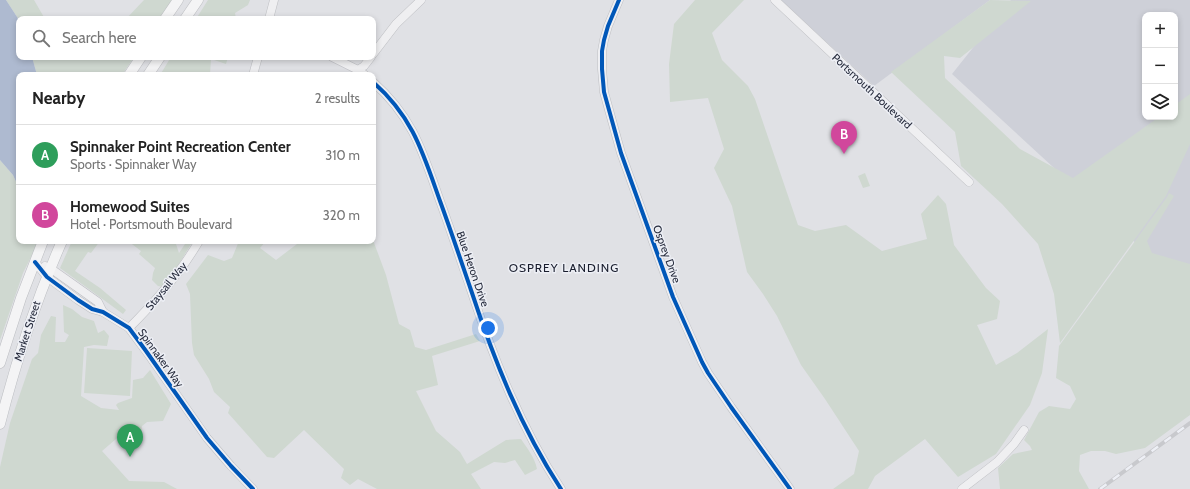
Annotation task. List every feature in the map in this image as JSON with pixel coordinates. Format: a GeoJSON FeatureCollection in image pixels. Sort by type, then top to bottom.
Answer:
{"type":"FeatureCollection","features":[{"type":"Feature","properties":{"kind":"main road"},"geometry":{"type":"LineString","coordinates":[[167,16],[178,0]]}},
{"type":"Feature","properties":{"kind":"main road"},"geometry":{"type":"LineString","coordinates":[[187,16],[198,0]]}},
{"type":"Feature","properties":{"kind":"main road"},"geometry":{"type":"LineString","coordinates":[[131,72],[139,60]]}},
{"type":"Feature","properties":{"kind":"main road"},"geometry":{"type":"LineString","coordinates":[[150,72],[158,60]]}},
{"type":"Feature","properties":{"kind":"main road","name":"Market Street"},"geometry":{"type":"LineString","coordinates":[[0,364],[12,325],[42,244]]}},
{"type":"Feature","properties":{"kind":"main road","name":"Market Street"},"geometry":{"type":"LineString","coordinates":[[0,424],[22,347],[48,272],[61,244]]}},
{"type":"Feature","properties":{"kind":"street"},"geometry":{"type":"LineString","coordinates":[[270,16],[274,0]]}},
{"type":"Feature","properties":{"kind":"street"},"geometry":{"type":"LineString","coordinates":[[376,50],[396,24],[421,0]]}},
{"type":"Feature","properties":{"kind":"street","name":"Osprey Drive"},"geometry":{"type":"LineString","coordinates":[[619,0],[604,40],[602,51],[602,69],[604,92],[621,154],[673,297],[702,362],[731,407],[790,489]]}},
{"type":"Feature","properties":{"kind":"street","name":"Portsmouth Boulevard"},"geometry":{"type":"LineString","coordinates":[[775,0],[969,182]]}},
{"type":"Feature","properties":{"kind":"street"},"geometry":{"type":"LineString","coordinates":[[254,72],[257,60]]}},
{"type":"Feature","properties":{"kind":"street"},"geometry":{"type":"LineString","coordinates":[[338,60],[361,72]]}},
{"type":"Feature","properties":{"kind":"street"},"geometry":{"type":"LineString","coordinates":[[358,70],[369,60]]}},
{"type":"Feature","properties":{"kind":"street","name":"Blue Heron Drive"},"geometry":{"type":"LineString","coordinates":[[376,85],[391,98],[400,109],[427,160],[471,291],[509,393],[537,449],[561,489]]}},
{"type":"Feature","properties":{"kind":"street","name":"Staysail Way"},"geometry":{"type":"LineString","coordinates":[[128,328],[164,291],[182,268],[197,244]]}},
{"type":"Feature","properties":{"kind":"street","name":"Spinnaker Way"},"geometry":{"type":"LineString","coordinates":[[35,262],[48,272],[98,302],[103,312],[128,328],[146,351],[207,438],[253,489]]}},
{"type":"Feature","properties":{"kind":"street"},"geometry":{"type":"LineString","coordinates":[[962,489],[1006,454],[1024,430]]}},
{"type":"Feature","properties":{"kind":"shaded area"},"geometry":{"type":"Polygon","coordinates":[[[6,0],[34,0],[43,16],[16,16],[6,0]]]}},
{"type":"Feature","properties":{"kind":"shaded area"},"geometry":{"type":"Polygon","coordinates":[[[144,0],[172,0],[161,16],[129,16],[144,0]]]}},
{"type":"Feature","properties":{"kind":"shaded area"},"geometry":{"type":"Polygon","coordinates":[[[208,0],[250,0],[248,5],[235,13],[236,16],[198,16],[208,0]]]}},
{"type":"Feature","properties":{"kind":"shaded area"},"geometry":{"type":"Polygon","coordinates":[[[695,0],[744,0],[712,33],[722,60],[748,86],[755,99],[798,225],[815,231],[846,225],[882,251],[927,239],[921,214],[938,195],[946,204],[954,245],[986,288],[1000,301],[997,319],[977,325],[996,365],[1017,353],[1048,329],[1042,373],[1030,405],[996,454],[958,477],[925,439],[875,476],[868,489],[833,489],[854,474],[859,451],[801,365],[777,316],[747,272],[732,206],[714,168],[724,149],[708,98],[670,102],[669,64],[674,24],[695,0]]]}},
{"type":"Feature","properties":{"kind":"shaded area"},"geometry":{"type":"Polygon","coordinates":[[[781,0],[990,0],[874,86],[781,0]]]}},
{"type":"Feature","properties":{"kind":"shaded area"},"geometry":{"type":"Polygon","coordinates":[[[990,0],[1031,1],[960,58],[944,56],[945,78],[1020,149],[1073,178],[1155,120],[1178,120],[1178,103],[1190,94],[1190,144],[1166,196],[1060,343],[1054,294],[1038,244],[1002,204],[961,166],[955,132],[891,72],[990,0]]]}},
{"type":"Feature","properties":{"kind":"shaded area"},"geometry":{"type":"Polygon","coordinates":[[[1011,0],[1190,0],[1190,293],[952,74],[1011,0]]]}},
{"type":"Feature","properties":{"kind":"shaded area"},"geometry":{"type":"Polygon","coordinates":[[[33,60],[132,60],[124,72],[36,72],[33,60]]]}},
{"type":"Feature","properties":{"kind":"shaded area"},"geometry":{"type":"Polygon","coordinates":[[[169,60],[211,60],[210,72],[162,72],[169,60]]]}},
{"type":"Feature","properties":{"kind":"shaded area"},"geometry":{"type":"Polygon","coordinates":[[[214,60],[227,60],[226,64],[214,60]]]}},
{"type":"Feature","properties":{"kind":"shaded area"},"geometry":{"type":"Polygon","coordinates":[[[0,160],[13,175],[16,182],[16,244],[38,244],[23,273],[0,340],[0,160]]]}},
{"type":"Feature","properties":{"kind":"shaded area"},"geometry":{"type":"Polygon","coordinates":[[[865,173],[870,186],[863,188],[858,176],[865,173]]]}},
{"type":"Feature","properties":{"kind":"shaded area"},"geometry":{"type":"Polygon","coordinates":[[[1169,193],[1174,196],[1147,241],[1152,253],[1190,264],[1190,415],[1145,448],[1116,454],[1105,451],[1091,451],[1080,455],[1079,471],[1089,489],[1000,489],[998,468],[1013,454],[1032,450],[1024,440],[1039,412],[1049,406],[1070,409],[1076,399],[1070,386],[1056,378],[1059,346],[1169,193]]]}},
{"type":"Feature","properties":{"kind":"shaded area"},"geometry":{"type":"Polygon","coordinates":[[[71,244],[98,244],[91,253],[88,252],[75,271],[100,288],[126,310],[123,314],[60,268],[71,244]]]}},
{"type":"Feature","properties":{"kind":"shaded area"},"geometry":{"type":"Polygon","coordinates":[[[132,244],[176,244],[179,253],[185,244],[191,244],[163,287],[158,286],[152,280],[155,268],[139,254],[141,251],[132,244]]]}},
{"type":"Feature","properties":{"kind":"shaded area"},"geometry":{"type":"Polygon","coordinates":[[[238,244],[263,244],[260,248],[276,260],[297,244],[374,244],[386,275],[399,324],[410,330],[415,347],[426,350],[476,334],[480,341],[432,356],[438,385],[416,391],[436,431],[460,452],[467,464],[506,440],[521,439],[533,457],[537,469],[525,475],[515,460],[505,463],[494,462],[471,474],[481,489],[377,489],[358,479],[350,485],[341,478],[344,469],[304,430],[274,458],[267,457],[228,413],[230,407],[214,392],[209,379],[194,355],[192,343],[190,294],[186,284],[208,255],[224,261],[232,258],[238,244]]]}},
{"type":"Feature","properties":{"kind":"shaded area"},"geometry":{"type":"Polygon","coordinates":[[[63,305],[72,309],[82,317],[94,321],[98,333],[104,330],[109,336],[107,346],[94,345],[84,347],[81,396],[101,408],[119,410],[116,405],[118,403],[132,398],[133,380],[143,378],[150,370],[171,404],[163,421],[147,422],[142,426],[141,434],[130,427],[102,451],[129,481],[164,482],[177,489],[0,489],[0,467],[10,423],[32,359],[38,353],[41,335],[51,316],[56,317],[55,342],[65,342],[69,335],[64,332],[63,305]]]}},
{"type":"Feature","properties":{"kind":"shaded area"},"geometry":{"type":"Polygon","coordinates":[[[87,348],[132,351],[130,396],[84,393],[87,348]]]}},
{"type":"Feature","properties":{"kind":"water"},"geometry":{"type":"Polygon","coordinates":[[[0,0],[6,0],[16,16],[16,60],[33,60],[36,72],[16,72],[16,182],[13,175],[0,160],[0,0]]]}},
{"type":"Feature","properties":{"kind":"railway"},"geometry":{"type":"LineString","coordinates":[[1100,489],[1190,423]]}},
{"type":"Feature","properties":{"kind":"cycle path"},"geometry":{"type":"LineString","coordinates":[[619,0],[604,40],[602,51],[602,69],[604,92],[621,153],[673,297],[702,362],[731,407],[790,489]]}},
{"type":"Feature","properties":{"kind":"cycle path"},"geometry":{"type":"LineString","coordinates":[[376,85],[387,95],[398,109],[407,122],[422,151],[499,368],[533,442],[561,489]]}},
{"type":"Feature","properties":{"kind":"cycle path"},"geometry":{"type":"LineString","coordinates":[[35,262],[47,277],[78,300],[92,309],[103,312],[129,328],[207,438],[253,489]]}},
{"type":"Feature","properties":{"kind":"place","name":"Homewood Suites"},"geometry":{"type":"Point","coordinates":[844,154]}},
{"type":"Feature","properties":{"kind":"place","name":"Spinnaker Point Recreation Center"},"geometry":{"type":"Point","coordinates":[130,457]}},
{"type":"Feature","properties":{"kind":"district","name":"OSPREY LANDING"},"geometry":{"type":"Point","coordinates":[564,267]}}]}
